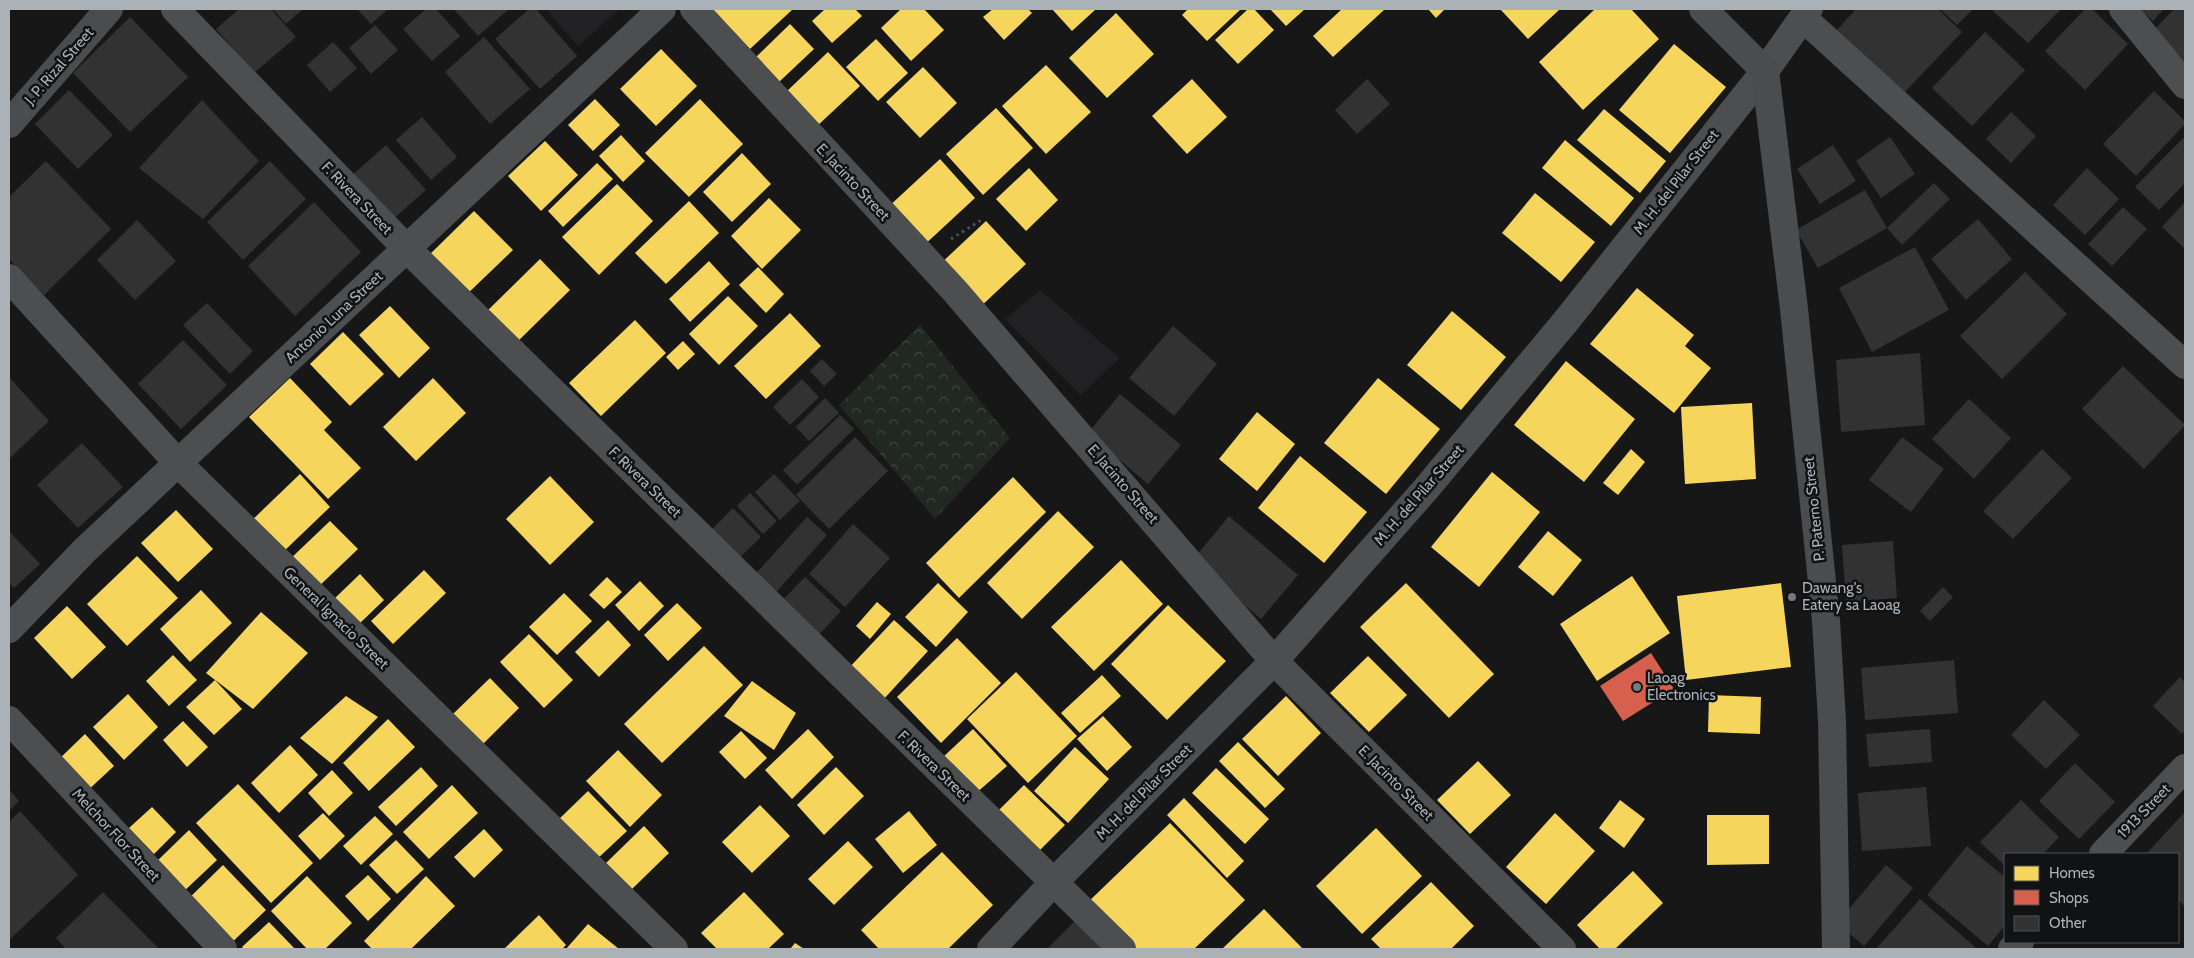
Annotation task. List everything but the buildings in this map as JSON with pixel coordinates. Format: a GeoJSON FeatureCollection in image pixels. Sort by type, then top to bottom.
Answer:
{"type":"FeatureCollection","features":[{"type":"Feature","properties":{"kind":"main road","name":"J. P. Rizal Street"},"geometry":{"type":"LineString","coordinates":[[9,124],[109,9]]}},
{"type":"Feature","properties":{"kind":"main road"},"geometry":{"type":"LineString","coordinates":[[1703,9],[1765,70]]}},
{"type":"Feature","properties":{"kind":"main road","name":"P. Paterno Street"},"geometry":{"type":"LineString","coordinates":[[1765,70],[1794,308],[1826,621],[1832,722],[1836,949]]}},
{"type":"Feature","properties":{"kind":"street","name":"F. Rivera Street"},"geometry":{"type":"LineString","coordinates":[[174,9],[407,248],[1122,949]]}},
{"type":"Feature","properties":{"kind":"street","name":"Antonio Luna Street"},"geometry":{"type":"LineString","coordinates":[[9,629],[85,550],[662,9]]}},
{"type":"Feature","properties":{"kind":"street","name":"E. Jacinto Street"},"geometry":{"type":"LineString","coordinates":[[694,9],[954,290],[1274,661],[1562,949]]}},
{"type":"Feature","properties":{"kind":"street"},"geometry":{"type":"LineString","coordinates":[[2123,9],[2185,85]]}},
{"type":"Feature","properties":{"kind":"street","name":"M. H. del Pilar Street"},"geometry":{"type":"LineString","coordinates":[[992,949],[1053,883],[1274,661],[1432,482],[1566,321],[1765,70],[1806,13]]}},
{"type":"Feature","properties":{"kind":"street"},"geometry":{"type":"LineString","coordinates":[[1806,13],[2185,365]]}},
{"type":"Feature","properties":{"kind":"street","name":"General Ignacio Street"},"geometry":{"type":"LineString","coordinates":[[9,278],[178,463],[674,949]]}},
{"type":"Feature","properties":{"kind":"street","name":"Melchor Flor Street"},"geometry":{"type":"LineString","coordinates":[[9,720],[223,949]]}},
{"type":"Feature","properties":{"kind":"street","name":"1913 Street"},"geometry":{"type":"LineString","coordinates":[[2104,853],[2185,768]]}},
{"type":"Feature","properties":{"kind":"shaded area"},"geometry":{"type":"Polygon","coordinates":[[[546,9],[620,9],[578,46],[546,9]]]}},
{"type":"Feature","properties":{"kind":"shaded area"},"geometry":{"type":"Polygon","coordinates":[[[1040,290],[1119,358],[1081,395],[1005,319],[1040,290]]]}},
{"type":"Feature","properties":{"kind":"green space"},"geometry":{"type":"Polygon","coordinates":[[[920,325],[1010,438],[935,519],[839,405],[920,325]]]}},
{"type":"Feature","properties":{"kind":"place","name":"Dawang's Eatery sa Laoag"},"geometry":{"type":"Point","coordinates":[1792,597]}},
{"type":"Feature","properties":{"kind":"place","name":"Laoag Electronics"},"geometry":{"type":"Point","coordinates":[1637,687]}}]}
